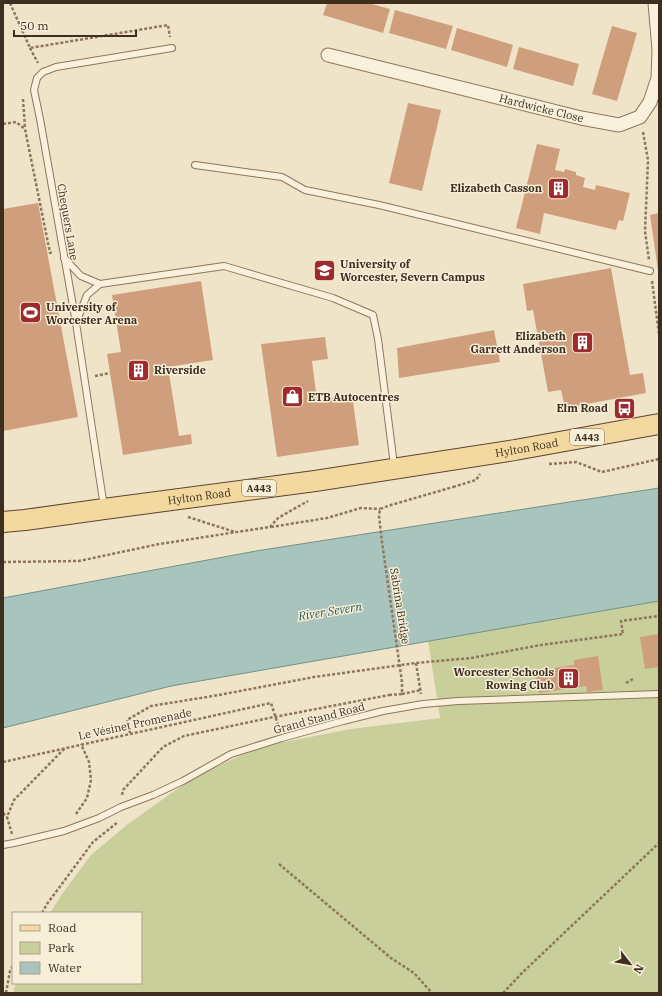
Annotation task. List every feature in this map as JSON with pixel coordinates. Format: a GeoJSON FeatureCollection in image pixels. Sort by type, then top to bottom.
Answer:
{"type":"FeatureCollection","features":[{"type":"Feature","properties":{"kind":"main road","name":"Hylton Road"},"geometry":{"type":"LineString","coordinates":[[3,522],[315,481],[516,450],[659,424]]}},
{"type":"Feature","properties":{"kind":"street"},"geometry":{"type":"LineString","coordinates":[[640,117],[650,102],[658,78],[659,50],[655,3]]}},
{"type":"Feature","properties":{"kind":"street","name":"Hardwicke Close"},"geometry":{"type":"LineString","coordinates":[[328,55],[581,118],[619,125],[640,117]]}},
{"type":"Feature","properties":{"kind":"lane"},"geometry":{"type":"LineString","coordinates":[[42,72],[56,67],[172,48]]}},
{"type":"Feature","properties":{"kind":"lane","name":"Chequers Lane"},"geometry":{"type":"LineString","coordinates":[[42,72],[37,78],[34,90],[76,323],[104,509]]}},
{"type":"Feature","properties":{"kind":"lane"},"geometry":{"type":"LineString","coordinates":[[195,165],[282,177],[304,190],[379,204],[650,271]]}},
{"type":"Feature","properties":{"kind":"lane"},"geometry":{"type":"LineString","coordinates":[[64,258],[82,276],[100,284]]}},
{"type":"Feature","properties":{"kind":"lane"},"geometry":{"type":"LineString","coordinates":[[76,323],[87,295],[100,284],[224,266],[332,298],[373,315],[378,339],[394,469]]}},
{"type":"Feature","properties":{"kind":"lane","name":"Grand Stand Road"},"geometry":{"type":"LineString","coordinates":[[3,845],[64,831],[98,818],[121,807],[153,796],[230,754],[282,738],[383,711],[423,704],[458,701],[659,694]]}},
{"type":"Feature","properties":{"kind":"path"},"geometry":{"type":"LineString","coordinates":[[10,3],[42,72]]}},
{"type":"Feature","properties":{"kind":"path"},"geometry":{"type":"LineString","coordinates":[[30,48],[168,25],[172,48]]}},
{"type":"Feature","properties":{"kind":"path"},"geometry":{"type":"LineString","coordinates":[[23,92],[25,129],[50,253]]}},
{"type":"Feature","properties":{"kind":"path"},"geometry":{"type":"LineString","coordinates":[[640,117],[648,160],[645,231],[659,334]]}},
{"type":"Feature","properties":{"kind":"path"},"geometry":{"type":"LineString","coordinates":[[3,124],[16,122],[25,129]]}},
{"type":"Feature","properties":{"kind":"path"},"geometry":{"type":"LineString","coordinates":[[84,378],[110,373]]}},
{"type":"Feature","properties":{"kind":"path"},"geometry":{"type":"LineString","coordinates":[[548,464],[576,462],[602,472],[659,458]]}},
{"type":"Feature","properties":{"kind":"path"},"geometry":{"type":"LineString","coordinates":[[3,562],[79,561],[159,544],[327,518],[361,508],[380,509],[476,480],[483,471]]}},
{"type":"Feature","properties":{"kind":"path"},"geometry":{"type":"LineString","coordinates":[[172,499],[175,513],[236,532]]}},
{"type":"Feature","properties":{"kind":"path"},"geometry":{"type":"LineString","coordinates":[[270,527],[278,518],[310,499]]}},
{"type":"Feature","properties":{"kind":"path","name":"Sabrina Bridge"},"geometry":{"type":"LineString","coordinates":[[380,509],[379,516],[382,542],[402,671],[402,694]]}},
{"type":"Feature","properties":{"kind":"path"},"geometry":{"type":"LineString","coordinates":[[130,733],[127,720],[151,706],[314,677],[416,663],[471,658],[541,644],[623,634],[621,621],[659,616]]}},
{"type":"Feature","properties":{"kind":"path"},"geometry":{"type":"LineString","coordinates":[[43,912],[93,842],[118,822],[122,790],[163,747],[184,736],[275,716],[421,690],[416,663]]}},
{"type":"Feature","properties":{"kind":"path","name":"Le Vésinet Promenade"},"geometry":{"type":"LineString","coordinates":[[3,762],[271,703],[275,716]]}},
{"type":"Feature","properties":{"kind":"path"},"geometry":{"type":"LineString","coordinates":[[64,831],[86,798],[91,780],[90,762],[81,744]]}},
{"type":"Feature","properties":{"kind":"path"},"geometry":{"type":"LineString","coordinates":[[7,817],[14,800],[66,747]]}},
{"type":"Feature","properties":{"kind":"path"},"geometry":{"type":"LineString","coordinates":[[3,813],[7,817],[14,843]]}},
{"type":"Feature","properties":{"kind":"path"},"geometry":{"type":"LineString","coordinates":[[503,993],[659,843]]}},
{"type":"Feature","properties":{"kind":"path"},"geometry":{"type":"LineString","coordinates":[[279,864],[391,958],[414,973],[432,993]]}},
{"type":"Feature","properties":{"kind":"path"},"geometry":{"type":"LineString","coordinates":[[6,993],[12,968]]}},
{"type":"Feature","properties":{"kind":"green space"},"geometry":{"type":"Polygon","coordinates":[[[659,601],[659,993],[13,993],[16,984],[142,984],[142,912],[51,912],[91,855],[128,824],[194,777],[259,747],[351,729],[440,718],[428,641],[659,601]]]}},
{"type":"Feature","properties":{"kind":"water","name":"River Severn"},"geometry":{"type":"Polygon","coordinates":[[[659,488],[659,601],[171,686],[3,728],[3,598],[256,551],[659,488]]]}},
{"type":"Feature","properties":{"kind":"building"},"geometry":{"type":"Polygon","coordinates":[[[327,3],[368,3],[390,9],[383,33],[323,15],[327,3]]]}},
{"type":"Feature","properties":{"kind":"building"},"geometry":{"type":"Polygon","coordinates":[[[395,10],[453,26],[446,49],[389,33],[395,10]]]}},
{"type":"Feature","properties":{"kind":"building"},"geometry":{"type":"Polygon","coordinates":[[[612,26],[637,33],[617,101],[592,94],[612,26]]]}},
{"type":"Feature","properties":{"kind":"building"},"geometry":{"type":"Polygon","coordinates":[[[457,28],[513,45],[507,67],[451,50],[457,28]]]}},
{"type":"Feature","properties":{"kind":"building"},"geometry":{"type":"Polygon","coordinates":[[[519,47],[579,64],[573,86],[513,69],[519,47]]]}},
{"type":"Feature","properties":{"kind":"building"},"geometry":{"type":"Polygon","coordinates":[[[408,103],[441,110],[422,191],[389,183],[408,103]]]}},
{"type":"Feature","properties":{"kind":"building","name":"Elizabeth Casson"},"geometry":{"type":"Polygon","coordinates":[[[537,144],[560,149],[555,170],[564,172],[565,169],[576,172],[576,175],[585,178],[583,187],[595,190],[596,185],[630,193],[623,221],[619,220],[616,230],[544,213],[540,234],[516,228],[537,144]]]}},
{"type":"Feature","properties":{"kind":"building","name":"University of Worcester Arena"},"geometry":{"type":"Polygon","coordinates":[[[38,203],[78,417],[3,431],[3,209],[38,203]]]}},
{"type":"Feature","properties":{"kind":"building"},"geometry":{"type":"Polygon","coordinates":[[[659,213],[659,270],[658,270],[650,215],[659,213]]]}},
{"type":"Feature","properties":{"kind":"building","name":"Elizabeth Garrett Anderson"},"geometry":{"type":"Polygon","coordinates":[[[611,268],[630,375],[643,373],[646,393],[565,408],[561,390],[548,392],[533,310],[527,311],[523,284],[611,268]]]}},
{"type":"Feature","properties":{"kind":"building","name":"Riverside"},"geometry":{"type":"Polygon","coordinates":[[[201,281],[213,360],[168,367],[179,436],[191,434],[192,444],[123,455],[107,354],[121,352],[112,295],[201,281]]]}},
{"type":"Feature","properties":{"kind":"building"},"geometry":{"type":"Polygon","coordinates":[[[494,330],[500,362],[399,378],[397,348],[494,330]]]}},
{"type":"Feature","properties":{"kind":"building","name":"ETB Autocentres"},"geometry":{"type":"Polygon","coordinates":[[[325,337],[328,359],[312,361],[317,400],[352,395],[359,445],[277,457],[261,344],[325,337]]]}},
{"type":"Feature","properties":{"kind":"building"},"geometry":{"type":"Polygon","coordinates":[[[659,634],[659,667],[645,669],[640,637],[659,634]]]}},
{"type":"Feature","properties":{"kind":"building","name":"Worcester Schools Rowing Club"},"geometry":{"type":"Polygon","coordinates":[[[598,656],[603,690],[587,692],[586,686],[539,693],[535,671],[574,665],[574,660],[598,656]]]}},
{"type":"Feature","properties":{"kind":"place","name":"Elizabeth Casson"},"geometry":{"type":"Point","coordinates":[558,188]}},
{"type":"Feature","properties":{"kind":"place","name":"University of Worcester, Severn Campus"},"geometry":{"type":"Point","coordinates":[325,270]}},
{"type":"Feature","properties":{"kind":"place","name":"University of Worcester Arena"},"geometry":{"type":"Point","coordinates":[31,313]}},
{"type":"Feature","properties":{"kind":"place","name":"Elizabeth Garrett Anderson"},"geometry":{"type":"Point","coordinates":[582,342]}},
{"type":"Feature","properties":{"kind":"place","name":"Riverside"},"geometry":{"type":"Point","coordinates":[139,370]}},
{"type":"Feature","properties":{"kind":"place","name":"ETB Autocentres"},"geometry":{"type":"Point","coordinates":[293,397]}},
{"type":"Feature","properties":{"kind":"place","name":"Elm Road"},"geometry":{"type":"Point","coordinates":[624,408]}},
{"type":"Feature","properties":{"kind":"place","name":"Worcester Schools Rowing Club"},"geometry":{"type":"Point","coordinates":[569,678]}}]}
